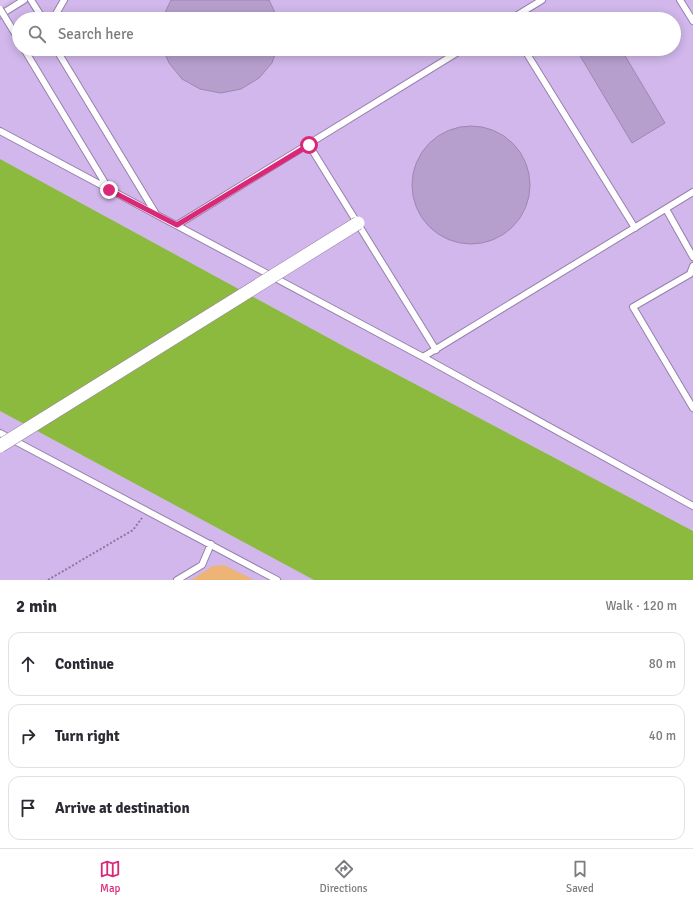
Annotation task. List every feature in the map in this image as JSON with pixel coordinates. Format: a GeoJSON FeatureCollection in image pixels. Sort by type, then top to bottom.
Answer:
{"type":"FeatureCollection","features":[{"type":"Feature","properties":{"kind":"street"},"geometry":{"type":"LineString","coordinates":[[0,446],[358,223]]}},
{"type":"Feature","properties":{"kind":"lane"},"geometry":{"type":"LineString","coordinates":[[0,15],[24,0]]}},
{"type":"Feature","properties":{"kind":"lane"},"geometry":{"type":"LineString","coordinates":[[31,0],[39,12]]}},
{"type":"Feature","properties":{"kind":"lane"},"geometry":{"type":"LineString","coordinates":[[57,12],[64,0]]}},
{"type":"Feature","properties":{"kind":"lane"},"geometry":{"type":"LineString","coordinates":[[522,12],[542,0]]}},
{"type":"Feature","properties":{"kind":"lane"},"geometry":{"type":"LineString","coordinates":[[680,0],[693,21]]}},
{"type":"Feature","properties":{"kind":"lane"},"geometry":{"type":"LineString","coordinates":[[0,9],[12,29]]}},
{"type":"Feature","properties":{"kind":"lane"},"geometry":{"type":"LineString","coordinates":[[28,56],[109,190]]}},
{"type":"Feature","properties":{"kind":"lane"},"geometry":{"type":"LineString","coordinates":[[60,56],[157,215]]}},
{"type":"Feature","properties":{"kind":"lane"},"geometry":{"type":"LineString","coordinates":[[177,225],[452,56]]}},
{"type":"Feature","properties":{"kind":"lane"},"geometry":{"type":"LineString","coordinates":[[528,56],[635,228]]}},
{"type":"Feature","properties":{"kind":"lane"},"geometry":{"type":"LineString","coordinates":[[0,131],[424,357],[693,506]]}},
{"type":"Feature","properties":{"kind":"lane"},"geometry":{"type":"LineString","coordinates":[[309,145],[436,350]]}},
{"type":"Feature","properties":{"kind":"lane"},"geometry":{"type":"LineString","coordinates":[[424,357],[693,192]]}},
{"type":"Feature","properties":{"kind":"lane"},"geometry":{"type":"LineString","coordinates":[[666,209],[693,257]]}},
{"type":"Feature","properties":{"kind":"lane"},"geometry":{"type":"LineString","coordinates":[[693,266],[690,274],[633,307],[693,408]]}},
{"type":"Feature","properties":{"kind":"lane"},"geometry":{"type":"LineString","coordinates":[[0,434],[277,580]]}},
{"type":"Feature","properties":{"kind":"lane"},"geometry":{"type":"LineString","coordinates":[[177,580],[202,565],[211,544]]}},
{"type":"Feature","properties":{"kind":"path"},"geometry":{"type":"LineString","coordinates":[[48,580],[133,530],[146,510]]}},
{"type":"Feature","properties":{"kind":"shaded area"},"geometry":{"type":"Polygon","coordinates":[[[11,0],[693,0],[693,531],[347,348],[0,159],[0,7],[11,0]]]}},
{"type":"Feature","properties":{"kind":"shaded area"},"geometry":{"type":"Polygon","coordinates":[[[0,159],[347,348],[693,531],[693,580],[314,580],[0,411],[0,159]]]}},
{"type":"Feature","properties":{"kind":"shaded area"},"geometry":{"type":"Polygon","coordinates":[[[0,411],[314,580],[0,580],[0,411]]]}},
{"type":"Feature","properties":{"kind":"shaded area"},"geometry":{"type":"Polygon","coordinates":[[[224,565],[254,580],[191,580],[213,566],[224,565]]]}},
{"type":"Feature","properties":{"kind":"building"},"geometry":{"type":"Polygon","coordinates":[[[171,0],[269,0],[275,12],[165,12],[171,0]]]}},
{"type":"Feature","properties":{"kind":"building"},"geometry":{"type":"Polygon","coordinates":[[[166,56],[274,56],[272,63],[259,78],[241,89],[221,93],[200,89],[182,79],[169,63],[166,56]]]}},
{"type":"Feature","properties":{"kind":"building"},"geometry":{"type":"Polygon","coordinates":[[[580,56],[625,56],[665,123],[632,143],[580,56]]]}},
{"type":"Feature","properties":{"kind":"building"},"geometry":{"type":"Polygon","coordinates":[[[471,126],[494,130],[513,143],[526,162],[530,185],[526,208],[513,227],[494,240],[471,244],[448,240],[429,227],[416,208],[412,185],[416,162],[429,143],[448,130],[471,126]]]}},
{"type":"Feature","properties":{"kind":"route"},"geometry":{"type":"LineString","coordinates":[[109,190],[177,225],[309,145]]}}]}
